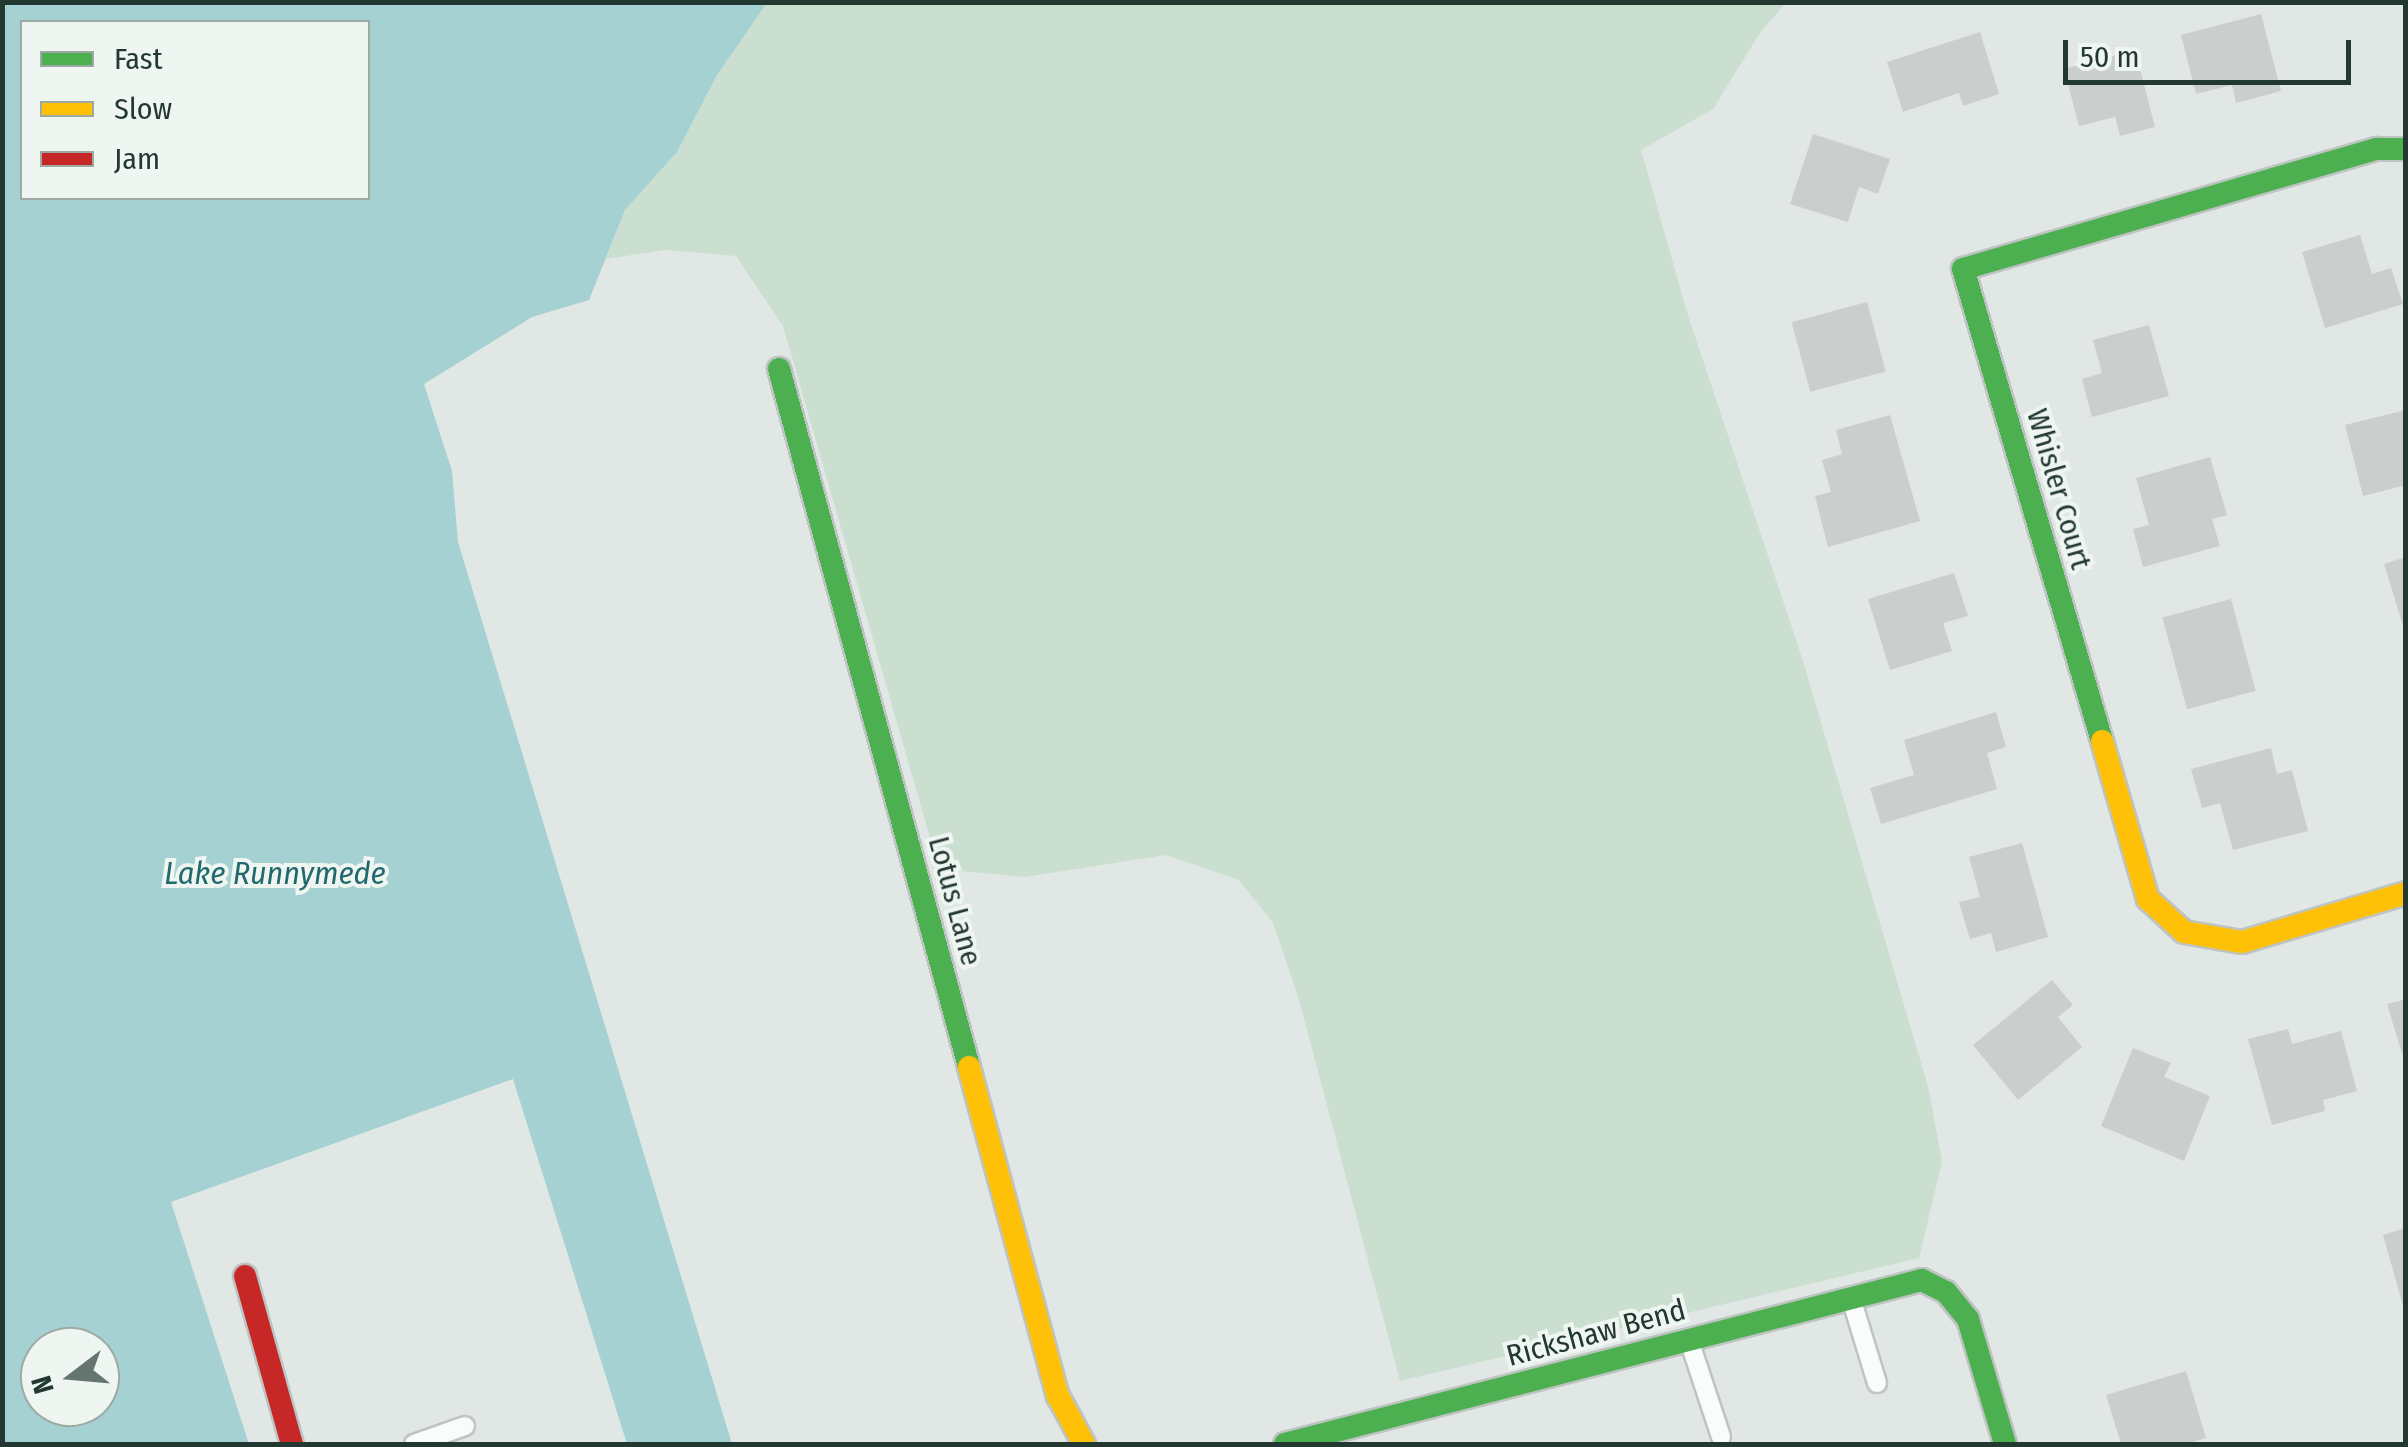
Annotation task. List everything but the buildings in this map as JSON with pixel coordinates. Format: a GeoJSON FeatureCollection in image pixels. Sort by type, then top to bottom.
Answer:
{"type":"FeatureCollection","features":[{"type":"Feature","properties":{"kind":"street","name":"Whisler Court"},"geometry":{"type":"LineString","coordinates":[[2406,150],[2377,150],[1964,269],[2148,900],[2184,932],[2242,942],[2406,892]]}},
{"type":"Feature","properties":{"kind":"street","name":"Lotus Lane"},"geometry":{"type":"LineString","coordinates":[[779,369],[1058,1396],[1084,1444]]}},
{"type":"Feature","properties":{"kind":"street"},"geometry":{"type":"LineString","coordinates":[[245,1276],[292,1444]]}},
{"type":"Feature","properties":{"kind":"street","name":"Rickshaw Bend"},"geometry":{"type":"LineString","coordinates":[[1285,1444],[1922,1280],[1946,1292],[1968,1318],[2005,1444]]}},
{"type":"Feature","properties":{"kind":"lane"},"geometry":{"type":"LineString","coordinates":[[1851,1298],[1876,1384]]}},
{"type":"Feature","properties":{"kind":"lane"},"geometry":{"type":"LineString","coordinates":[[1689,1340],[1721,1437]]}},
{"type":"Feature","properties":{"kind":"lane"},"geometry":{"type":"LineString","coordinates":[[414,1444],[465,1426]]}},
{"type":"Feature","properties":{"kind":"green space"},"geometry":{"type":"Polygon","coordinates":[[[767,3],[1786,3],[1760,33],[1713,109],[1641,150],[1687,312],[1803,661],[1929,1090],[1942,1162],[1919,1258],[1400,1381],[1298,996],[1273,923],[1239,880],[1166,855],[1025,877],[939,869],[783,326],[736,256],[665,250],[606,259],[625,210],[677,152],[717,75],[767,3]]]}},
{"type":"Feature","properties":{"kind":"water","name":"Lake Runnymede"},"geometry":{"type":"Polygon","coordinates":[[[3,2],[767,3],[717,75],[677,152],[625,210],[589,300],[532,317],[424,384],[452,471],[458,542],[732,1444],[627,1444],[513,1079],[171,1202],[249,1444],[3,1444],[3,2]]]}},
{"type":"Feature","properties":{"kind":"traffic: fast"},"geometry":{"type":"LineString","coordinates":[[2102,741],[1963,269],[2377,149],[2406,149]]}},
{"type":"Feature","properties":{"kind":"traffic: fast"},"geometry":{"type":"LineString","coordinates":[[779,369],[969,1067]]}},
{"type":"Feature","properties":{"kind":"traffic: fast"},"geometry":{"type":"LineString","coordinates":[[1285,1444],[1922,1280],[1946,1292],[1968,1319],[2005,1444]]}},
{"type":"Feature","properties":{"kind":"traffic: slow"},"geometry":{"type":"LineString","coordinates":[[2102,741],[2148,899],[2184,932],[2242,942],[2406,893]]}},
{"type":"Feature","properties":{"kind":"traffic: slow"},"geometry":{"type":"LineString","coordinates":[[969,1067],[1058,1396],[1084,1444]]}},
{"type":"Feature","properties":{"kind":"traffic: jam"},"geometry":{"type":"LineString","coordinates":[[245,1276],[292,1444]]}}]}
